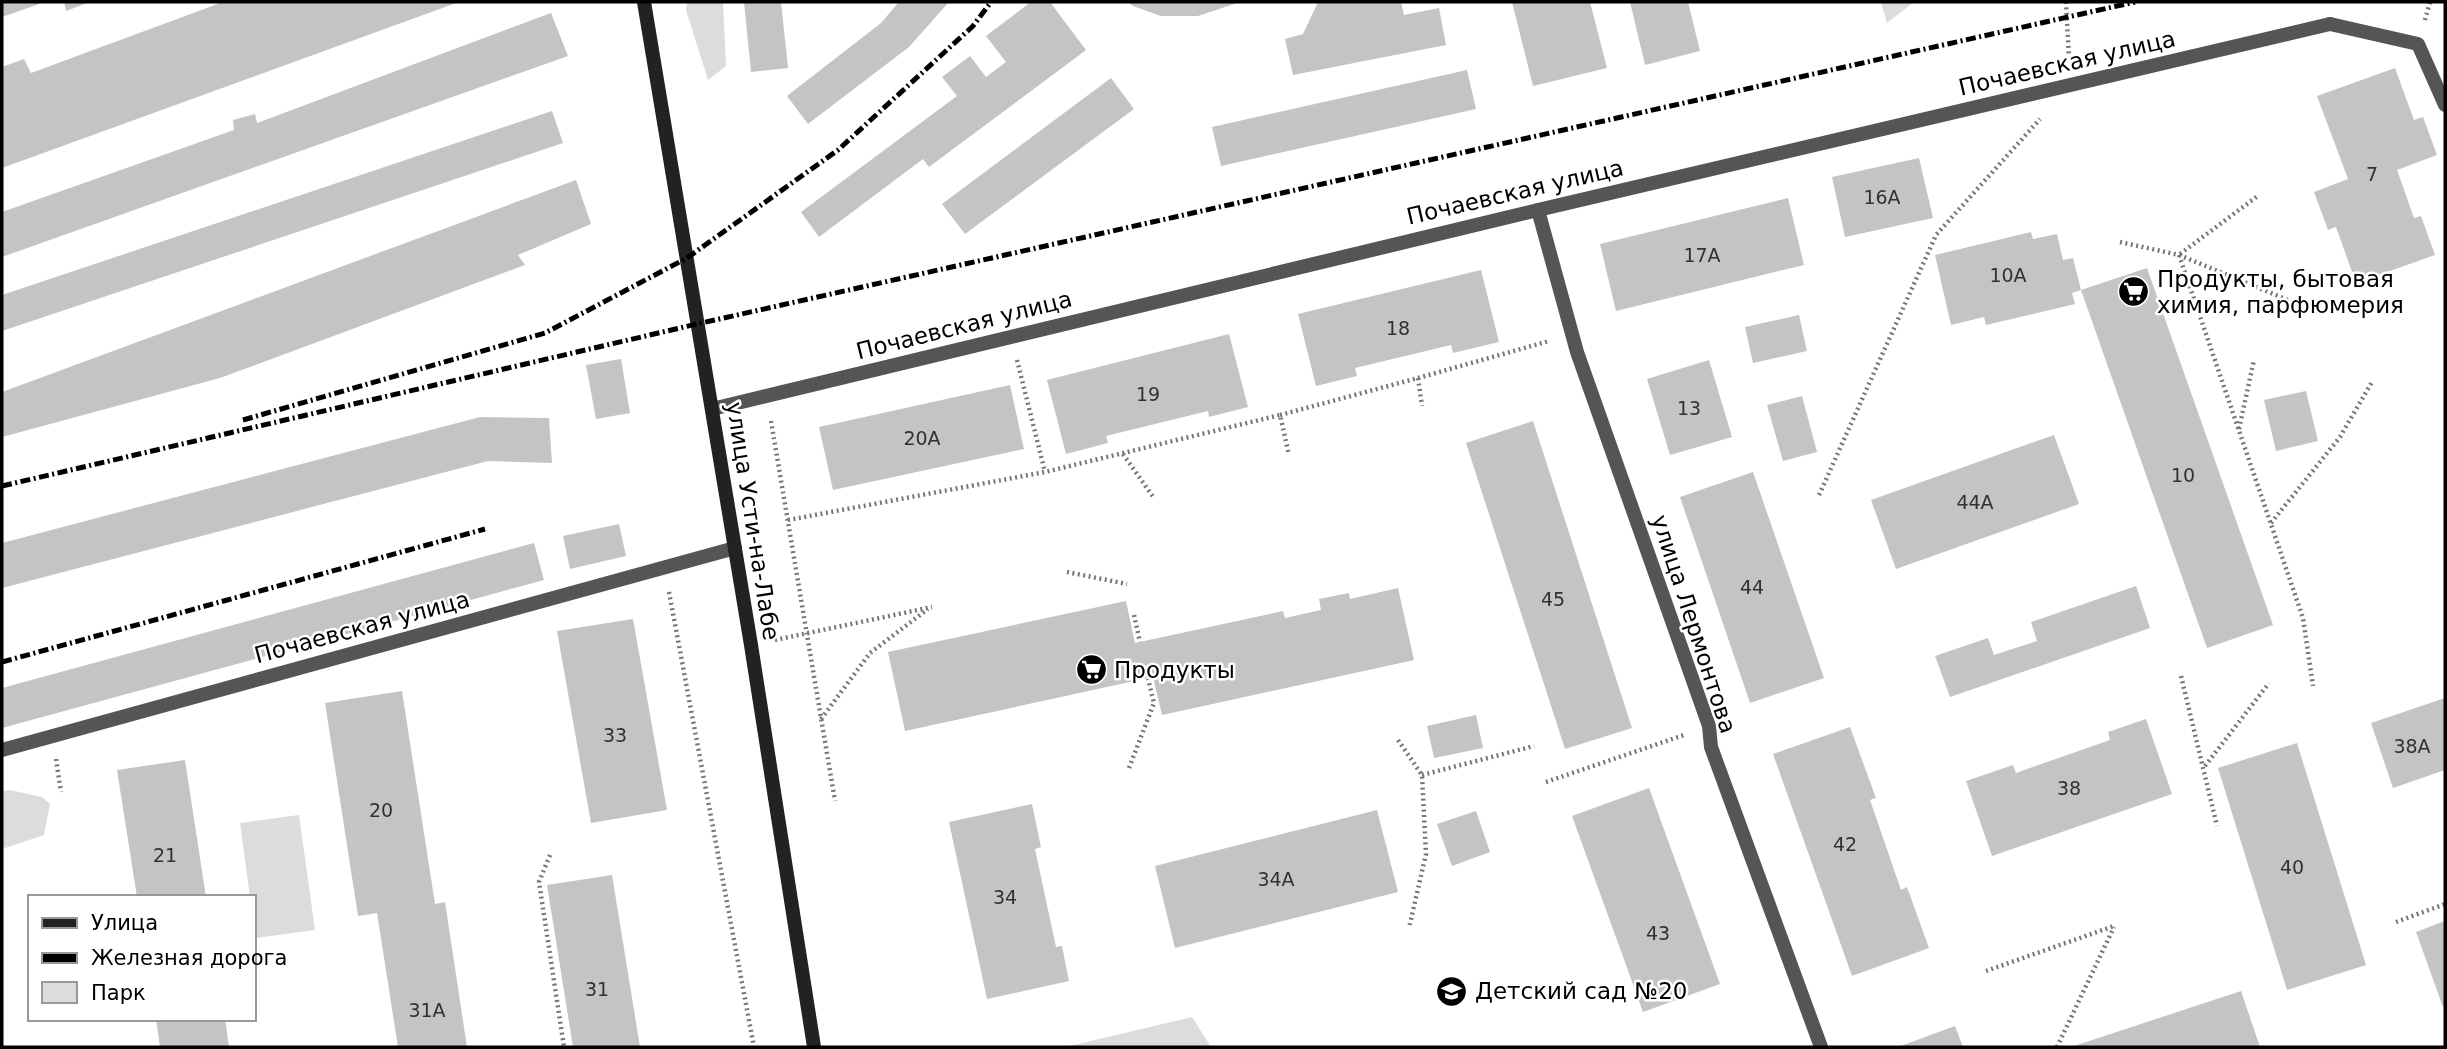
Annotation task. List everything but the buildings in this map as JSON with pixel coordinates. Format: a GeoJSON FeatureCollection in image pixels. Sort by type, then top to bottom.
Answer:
{"type":"FeatureCollection","features":[{"type":"Feature","properties":{"kind":"street","name":"улица Усти-на-Лабе"},"geometry":{"type":"LineString","coordinates":[[644,2],[751,645],[814,1047]]}},
{"type":"Feature","properties":{"kind":"street","name":"Почаевская улица"},"geometry":{"type":"LineString","coordinates":[[712,410],[1538,210],[2330,24],[2418,44],[2445,105]]}},
{"type":"Feature","properties":{"kind":"street","name":"улица Лермонтова"},"geometry":{"type":"LineString","coordinates":[[1538,210],[1572,334],[1709,726],[1711,747],[1822,1047]]}},
{"type":"Feature","properties":{"kind":"street","name":"Почаевская улица"},"geometry":{"type":"LineString","coordinates":[[2,750],[735,548]]}},
{"type":"Feature","properties":{"kind":"path"},"geometry":{"type":"LineString","coordinates":[[1819,495],[1936,235],[2071,85],[2066,2]]}},
{"type":"Feature","properties":{"kind":"path"},"geometry":{"type":"LineString","coordinates":[[2179,255],[2259,195]]}},
{"type":"Feature","properties":{"kind":"path"},"geometry":{"type":"LineString","coordinates":[[2120,242],[2179,255],[2300,305]]}},
{"type":"Feature","properties":{"kind":"path"},"geometry":{"type":"LineString","coordinates":[[2179,255],[2303,618],[2313,686]]}},
{"type":"Feature","properties":{"kind":"path"},"geometry":{"type":"LineString","coordinates":[[788,520],[1045,472],[1123,454],[1280,415],[1572,334]]}},
{"type":"Feature","properties":{"kind":"path"},"geometry":{"type":"LineString","coordinates":[[1012,337],[1045,472]]}},
{"type":"Feature","properties":{"kind":"path"},"geometry":{"type":"LineString","coordinates":[[2239,430],[2254,360]]}},
{"type":"Feature","properties":{"kind":"path"},"geometry":{"type":"LineString","coordinates":[[1418,378],[1422,406]]}},
{"type":"Feature","properties":{"kind":"path"},"geometry":{"type":"LineString","coordinates":[[2271,524],[2340,437],[2372,382]]}},
{"type":"Feature","properties":{"kind":"path"},"geometry":{"type":"LineString","coordinates":[[766,396],[835,802]]}},
{"type":"Feature","properties":{"kind":"path"},"geometry":{"type":"LineString","coordinates":[[1280,415],[1289,455]]}},
{"type":"Feature","properties":{"kind":"path"},"geometry":{"type":"LineString","coordinates":[[1123,454],[1154,498]]}},
{"type":"Feature","properties":{"kind":"path"},"geometry":{"type":"LineString","coordinates":[[664,567],[754,1047]]}},
{"type":"Feature","properties":{"kind":"path"},"geometry":{"type":"LineString","coordinates":[[1067,572],[1127,584]]}},
{"type":"Feature","properties":{"kind":"path"},"geometry":{"type":"LineString","coordinates":[[751,645],[932,607],[870,653],[821,719]]}},
{"type":"Feature","properties":{"kind":"path"},"geometry":{"type":"LineString","coordinates":[[1134,615],[1140,642]]}},
{"type":"Feature","properties":{"kind":"path"},"geometry":{"type":"LineString","coordinates":[[2181,676],[2217,826]]}},
{"type":"Feature","properties":{"kind":"path"},"geometry":{"type":"LineString","coordinates":[[1129,768],[1154,704],[1148,679]]}},
{"type":"Feature","properties":{"kind":"path"},"geometry":{"type":"LineString","coordinates":[[2204,767],[2269,683]]}},
{"type":"Feature","properties":{"kind":"path"},"geometry":{"type":"LineString","coordinates":[[1546,782],[1709,726]]}},
{"type":"Feature","properties":{"kind":"path"},"geometry":{"type":"LineString","coordinates":[[1398,740],[1422,775],[1426,854],[1409,929]]}},
{"type":"Feature","properties":{"kind":"path"},"geometry":{"type":"LineString","coordinates":[[1422,775],[1534,746]]}},
{"type":"Feature","properties":{"kind":"path"},"geometry":{"type":"LineString","coordinates":[[550,855],[539,882],[564,1047]]}},
{"type":"Feature","properties":{"kind":"path"},"geometry":{"type":"LineString","coordinates":[[2396,922],[2445,904]]}},
{"type":"Feature","properties":{"kind":"path"},"geometry":{"type":"LineString","coordinates":[[1986,971],[2115,926],[2057,1047]]}},
{"type":"Feature","properties":{"kind":"green space"},"geometry":{"type":"Polygon","coordinates":[[[687,2],[723,2],[726,66],[708,80],[686,10],[687,2]]]}},
{"type":"Feature","properties":{"kind":"green space"},"geometry":{"type":"Polygon","coordinates":[[[1881,2],[1914,2],[1887,23],[1881,2]]]}},
{"type":"Feature","properties":{"kind":"green space"},"geometry":{"type":"Polygon","coordinates":[[[10,790],[42,797],[50,804],[44,835],[2,849],[2,791],[10,790]]]}},
{"type":"Feature","properties":{"kind":"green space"},"geometry":{"type":"Polygon","coordinates":[[[299,815],[315,930],[256,938],[256,895],[250,895],[240,823],[299,815]]]}},
{"type":"Feature","properties":{"kind":"green space"},"geometry":{"type":"Polygon","coordinates":[[[1192,1017],[1211,1047],[1070,1047],[1070,1046],[1192,1017]]]}},
{"type":"Feature","properties":{"kind":"railway"},"geometry":{"type":"LineString","coordinates":[[243,420],[545,333],[687,258],[838,150],[973,26],[991,2]]}},
{"type":"Feature","properties":{"kind":"railway"},"geometry":{"type":"LineString","coordinates":[[2,486],[697,324],[2135,2]]}},
{"type":"Feature","properties":{"kind":"railway"},"geometry":{"type":"LineString","coordinates":[[2,662],[485,529]]}},
{"type":"Feature","properties":{"kind":"place","name":"Продукты, бытовая химия, парфюмерия"},"geometry":{"type":"Point","coordinates":[2134,292]}},
{"type":"Feature","properties":{"kind":"place","name":"Продукты"},"geometry":{"type":"Point","coordinates":[1091,670]}},
{"type":"Feature","properties":{"kind":"place","name":"Детский сад №20"},"geometry":{"type":"Point","coordinates":[1452,991]}}]}
